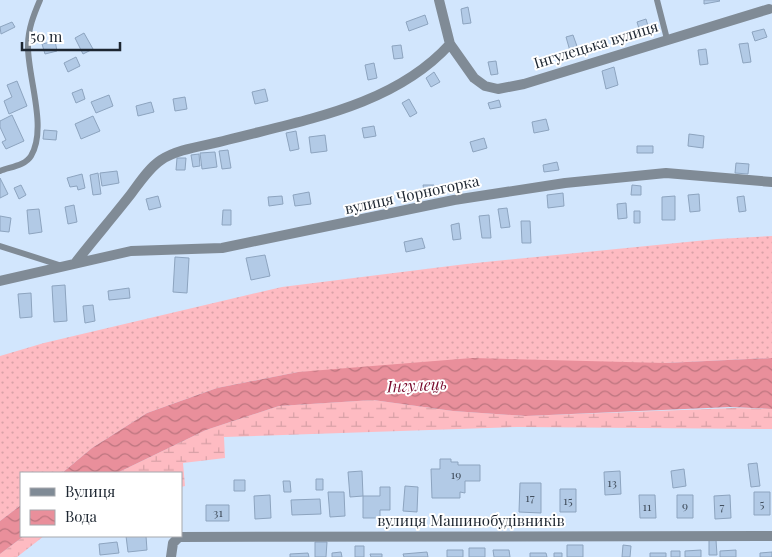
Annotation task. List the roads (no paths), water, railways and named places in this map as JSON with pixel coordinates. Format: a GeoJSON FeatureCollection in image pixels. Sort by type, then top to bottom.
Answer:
{"type":"FeatureCollection","features":[{"type":"Feature","properties":{"kind":"street"},"geometry":{"type":"LineString","coordinates":[[76,262],[147,173],[162,159],[187,150],[288,126],[371,99],[413,76],[436,59],[450,44],[439,0]]}},
{"type":"Feature","properties":{"kind":"street","name":"Інгулецька вулиця"},"geometry":{"type":"LineString","coordinates":[[450,44],[474,78],[485,86],[498,89],[524,84],[769,9]]}},
{"type":"Feature","properties":{"kind":"street","name":"вулиця Чорногорка"},"geometry":{"type":"LineString","coordinates":[[0,281],[76,262],[131,251],[222,248],[454,200],[565,183],[666,173],[772,182]]}},
{"type":"Feature","properties":{"kind":"street","name":"вулиця Машинобудівників"},"geometry":{"type":"LineString","coordinates":[[182,537],[772,536]]}},
{"type":"Feature","properties":{"kind":"street","name":"вулиця Машинобудівників"},"geometry":{"type":"LineString","coordinates":[[171,557],[173,543],[179,537]]}},
{"type":"Feature","properties":{"kind":"lane"},"geometry":{"type":"LineString","coordinates":[[0,171],[26,161],[31,156],[36,139],[37,110],[28,45],[30,29],[40,0]]}},
{"type":"Feature","properties":{"kind":"lane"},"geometry":{"type":"LineString","coordinates":[[657,0],[667,39]]}},
{"type":"Feature","properties":{"kind":"lane"},"geometry":{"type":"LineString","coordinates":[[0,246],[59,266]]}},
{"type":"Feature","properties":{"kind":"water","name":"Інгулець"},"geometry":{"type":"Polygon","coordinates":[[[472,358],[665,363],[772,358],[772,409],[730,407],[526,416],[453,411],[373,400],[279,406],[206,430],[119,472],[63,472],[92,448],[147,413],[217,388],[298,372],[472,358]]]}},
{"type":"Feature","properties":{"kind":"water"},"geometry":{"type":"Polygon","coordinates":[[[20,506],[20,537],[23,537],[0,554],[0,521],[20,506]]]}}]}
